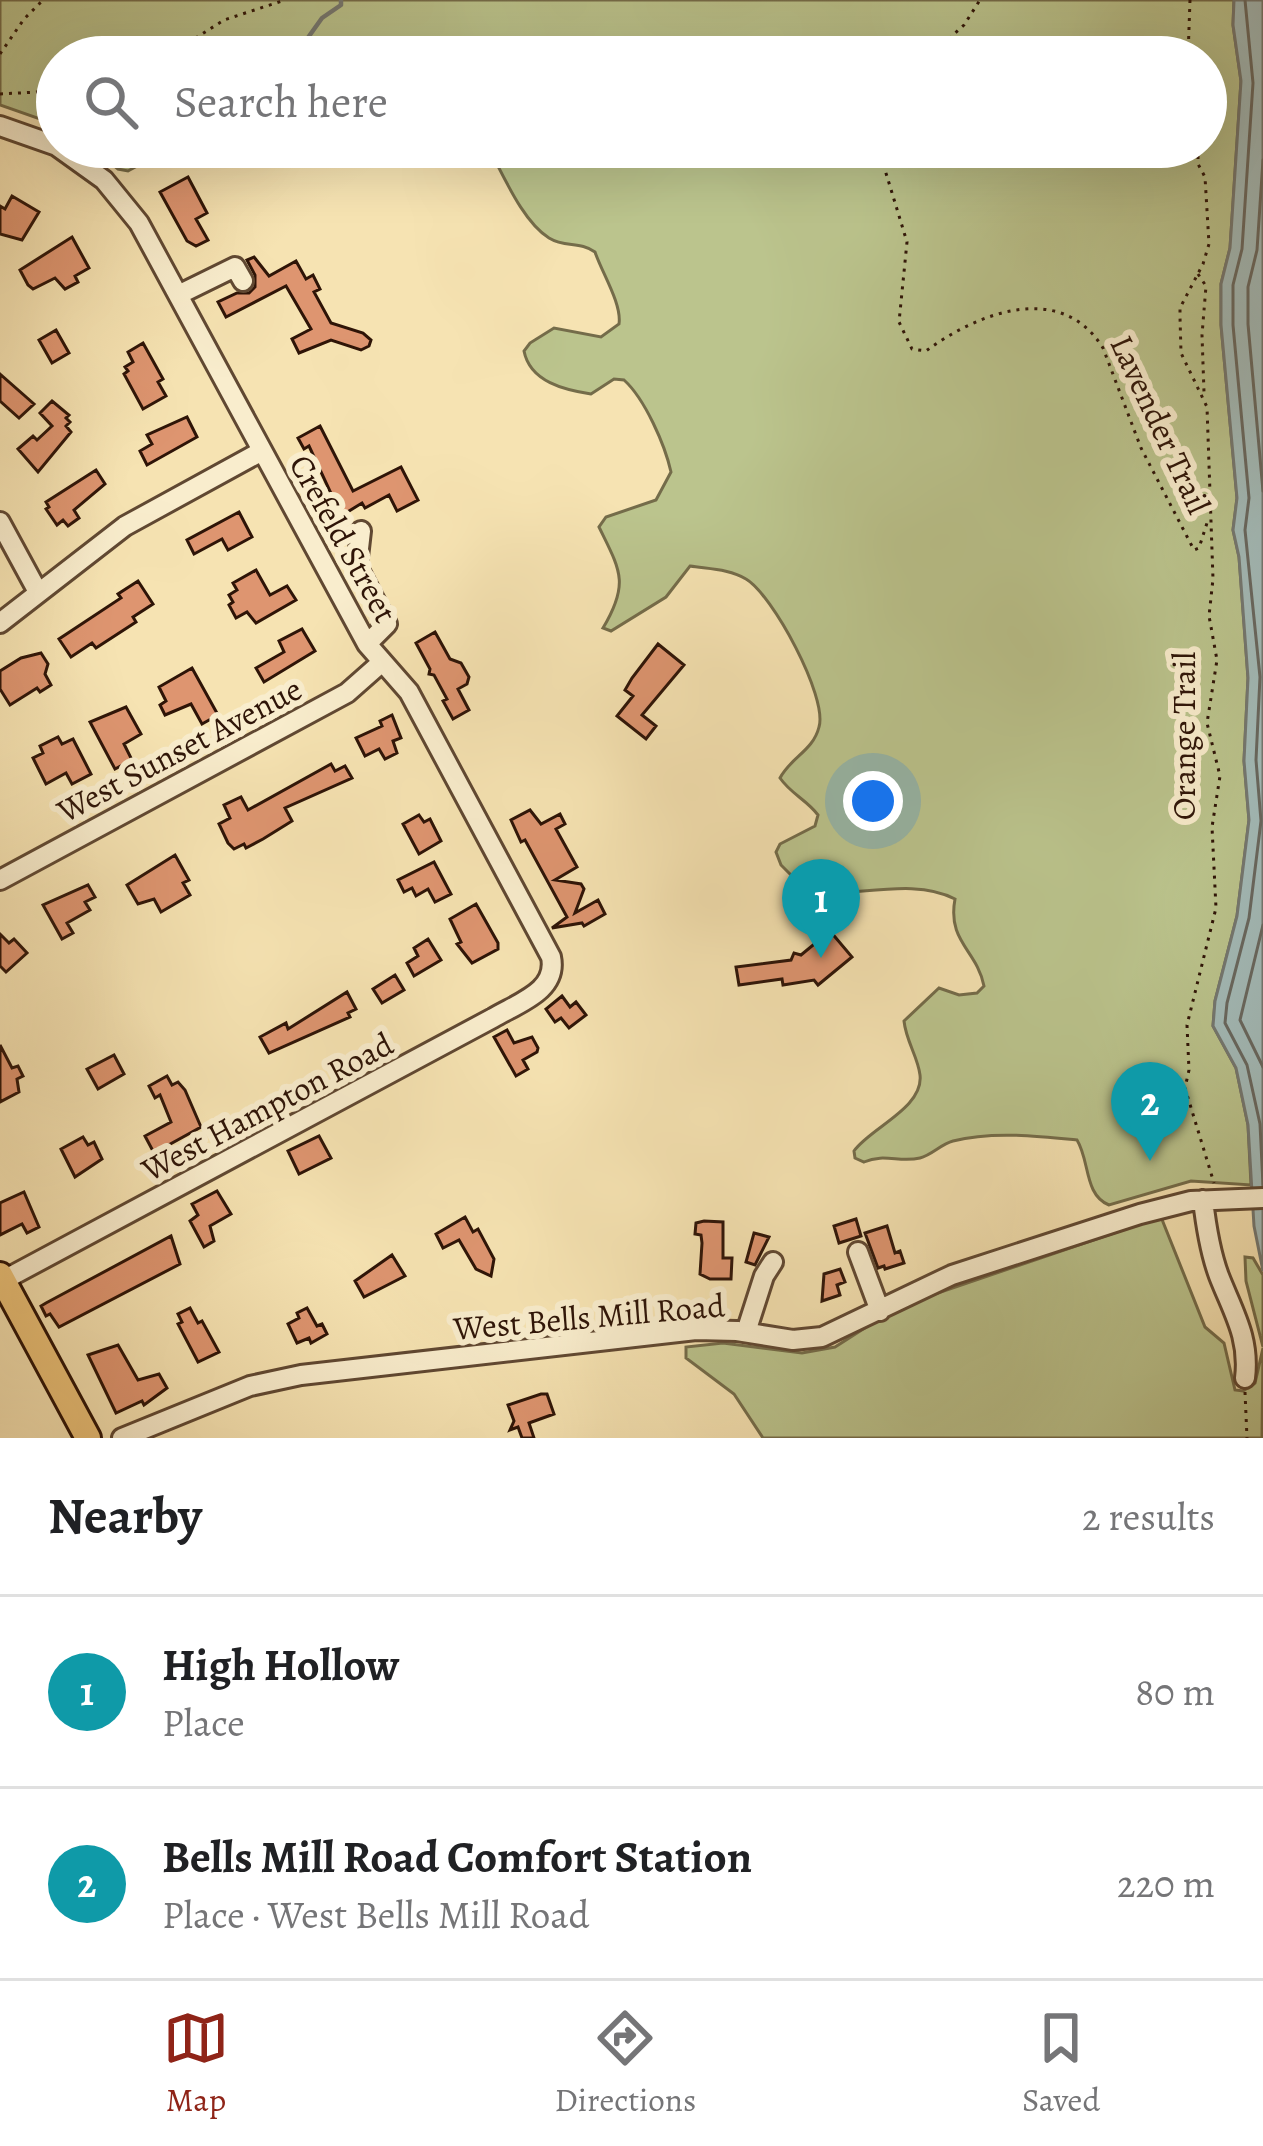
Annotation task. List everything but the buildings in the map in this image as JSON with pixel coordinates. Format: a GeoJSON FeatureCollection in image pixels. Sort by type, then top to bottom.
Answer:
{"type":"FeatureCollection","features":[{"type":"Feature","properties":{"kind":"main road"},"geometry":{"type":"LineString","coordinates":[[1,1280],[88,1438]]}},
{"type":"Feature","properties":{"kind":"street","name":"Crefeld Street"},"geometry":{"type":"LineString","coordinates":[[0,126],[36,139]]}},
{"type":"Feature","properties":{"kind":"street","name":"Crefeld Street"},"geometry":{"type":"LineString","coordinates":[[89,168],[139,223],[367,644],[409,692],[551,957],[553,974]]}},
{"type":"Feature","properties":{"kind":"street"},"geometry":{"type":"LineString","coordinates":[[178,295],[235,267],[243,280]]}},
{"type":"Feature","properties":{"kind":"street"},"geometry":{"type":"LineString","coordinates":[[0,623],[124,526],[262,451]]}},
{"type":"Feature","properties":{"kind":"street"},"geometry":{"type":"LineString","coordinates":[[0,521],[38,592]]}},
{"type":"Feature","properties":{"kind":"street"},"geometry":{"type":"LineString","coordinates":[[361,531],[357,566],[387,624],[367,644]]}},
{"type":"Feature","properties":{"kind":"street","name":"West Sunset Avenue"},"geometry":{"type":"LineString","coordinates":[[0,880],[347,693],[381,663]]}},
{"type":"Feature","properties":{"kind":"street","name":"West Hampton Road"},"geometry":{"type":"LineString","coordinates":[[1,1280],[494,1018],[542,989],[553,974]]}},
{"type":"Feature","properties":{"kind":"street","name":"West Bells Mill Road"},"geometry":{"type":"LineString","coordinates":[[122,1438],[157,1431],[250,1386],[301,1375],[680,1331],[813,1339],[841,1331],[970,1269],[1167,1205],[1263,1198]]}},
{"type":"Feature","properties":{"kind":"street"},"geometry":{"type":"LineString","coordinates":[[1212,1200],[1221,1280],[1240,1319],[1246,1378]]}},
{"type":"Feature","properties":{"kind":"street"},"geometry":{"type":"LineString","coordinates":[[858,1252],[880,1311]]}},
{"type":"Feature","properties":{"kind":"street"},"geometry":{"type":"LineString","coordinates":[[746,1332],[773,1262]]}},
{"type":"Feature","properties":{"kind":"path"},"geometry":{"type":"LineString","coordinates":[[0,54],[43,0]]}},
{"type":"Feature","properties":{"kind":"path"},"geometry":{"type":"LineString","coordinates":[[199,36],[232,16],[284,0]]}},
{"type":"Feature","properties":{"kind":"path"},"geometry":{"type":"LineString","coordinates":[[952,36],[980,0]]}},
{"type":"Feature","properties":{"kind":"path"},"geometry":{"type":"LineString","coordinates":[[1189,36],[1190,0]]}},
{"type":"Feature","properties":{"kind":"path"},"geometry":{"type":"LineString","coordinates":[[0,94],[36,92]]}},
{"type":"Feature","properties":{"kind":"path","name":"Lavender Trail"},"geometry":{"type":"LineString","coordinates":[[884,168],[907,242],[901,330],[910,346],[926,351],[968,323],[998,314],[1039,308],[1074,316],[1102,348],[1141,448],[1194,550],[1208,520]]}},
{"type":"Feature","properties":{"kind":"path","name":"Orange Trail"},"geometry":{"type":"LineString","coordinates":[[1200,168],[1205,177],[1209,244],[1180,317],[1186,369],[1204,394],[1213,579],[1210,624],[1217,660],[1207,723],[1220,776],[1212,827],[1216,908],[1187,1025],[1185,1088],[1212,1200]]}},
{"type":"Feature","properties":{"kind":"path"},"geometry":{"type":"LineString","coordinates":[[1198,274],[1206,286],[1204,394]]}},
{"type":"Feature","properties":{"kind":"path"},"geometry":{"type":"LineString","coordinates":[[1246,1378],[1247,1438]]}},
{"type":"Feature","properties":{"kind":"green space"},"geometry":{"type":"Polygon","coordinates":[[[0,0],[1234,0],[1241,81],[1221,325],[1237,498],[1233,530],[1248,678],[1244,761],[1249,820],[1237,916],[1213,1026],[1236,1068],[1248,1125],[1251,1185],[1191,1181],[1109,1205],[1091,1186],[1077,1140],[1030,1136],[968,1138],[913,1159],[864,1162],[855,1158],[854,1151],[862,1142],[905,1107],[919,1087],[919,1068],[904,1021],[939,988],[959,995],[977,993],[984,986],[955,926],[955,899],[903,888],[809,893],[781,865],[776,852],[780,844],[815,826],[818,815],[780,778],[812,742],[820,713],[796,647],[770,604],[746,579],[690,566],[666,597],[611,631],[603,628],[617,599],[619,577],[599,527],[606,517],[656,500],[671,472],[653,423],[624,380],[614,379],[591,394],[550,383],[528,362],[524,351],[530,343],[554,328],[601,337],[619,324],[619,316],[595,252],[555,241],[539,230],[499,168],[1227,168],[1227,36],[36,36],[36,118],[0,105],[0,0]]]}},
{"type":"Feature","properties":{"kind":"green space"},"geometry":{"type":"Polygon","coordinates":[[[1161,1217],[1205,1327],[1224,1343],[1235,1390],[1255,1383],[1263,1348],[1262,1438],[763,1438],[734,1394],[686,1358],[686,1347],[723,1343],[802,1353],[835,1347],[882,1317],[926,1297],[1161,1217]]]}},
{"type":"Feature","properties":{"kind":"green space"},"geometry":{"type":"Polygon","coordinates":[[[1245,1257],[1253,1258],[1263,1275],[1263,1347],[1246,1281],[1245,1257]]]}},
{"type":"Feature","properties":{"kind":"water"},"geometry":{"type":"Polygon","coordinates":[[[1234,0],[1263,0],[1263,1271],[1254,1226],[1248,1125],[1236,1068],[1213,1026],[1237,916],[1249,820],[1244,761],[1248,678],[1233,530],[1237,498],[1221,325],[1241,81],[1234,0]]]}},
{"type":"Feature","properties":{"kind":"waterway"},"geometry":{"type":"LineString","coordinates":[[309,36],[341,0]]}},
{"type":"Feature","properties":{"kind":"place","name":"High Hollow"},"geometry":{"type":"Point","coordinates":[821,958]}},
{"type":"Feature","properties":{"kind":"place","name":"Bells Mill Road Comfort Station"},"geometry":{"type":"Point","coordinates":[1150,1161]}}]}
